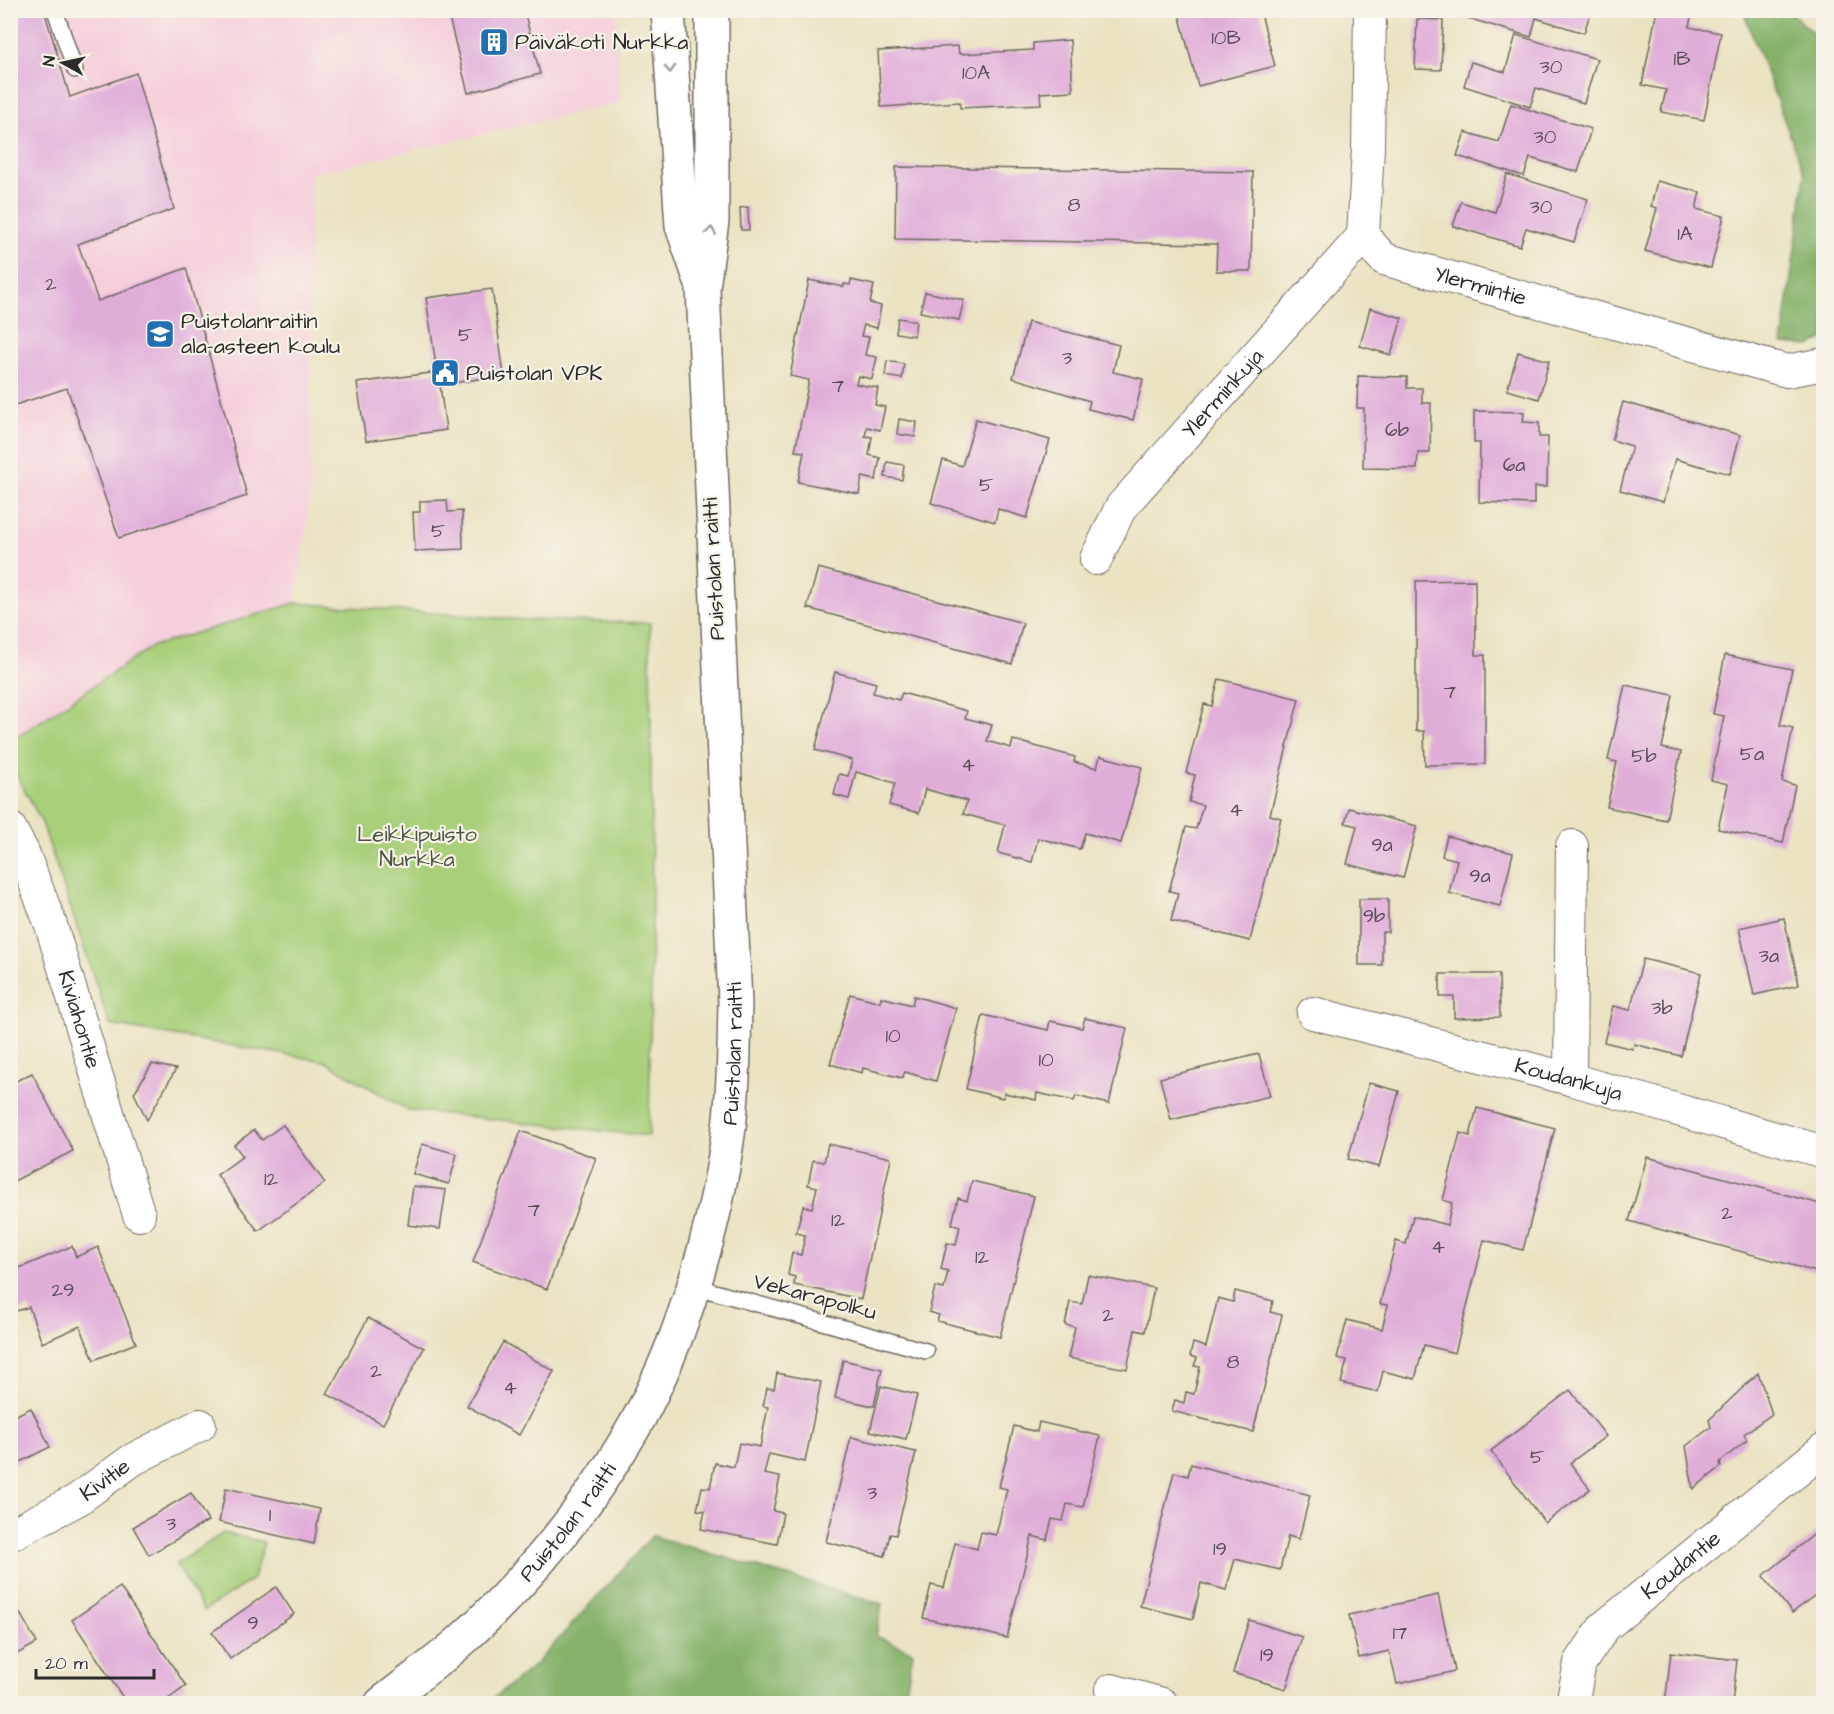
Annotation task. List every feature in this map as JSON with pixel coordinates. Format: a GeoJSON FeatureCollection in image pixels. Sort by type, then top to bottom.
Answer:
{"type":"FeatureCollection","features":[{"type":"Feature","properties":{"kind":"main road","name":"Puistolan raitti"},"geometry":{"type":"LineString","coordinates":[[668,10],[682,226],[703,288]]}},
{"type":"Feature","properties":{"kind":"main road","name":"Puistolan raitti"},"geometry":{"type":"LineString","coordinates":[[381,1704],[462,1640],[518,1585],[566,1529],[628,1439],[665,1361],[693,1286],[713,1212],[728,1135],[734,1066],[735,1004],[703,288],[712,221],[712,10]]}},
{"type":"Feature","properties":{"kind":"street"},"geometry":{"type":"LineString","coordinates":[[1363,236],[1368,148],[1370,10]]}},
{"type":"Feature","properties":{"kind":"street","name":"Ylermintie"},"geometry":{"type":"LineString","coordinates":[[1363,236],[1384,259],[1441,275],[1787,371],[1824,364]]}},
{"type":"Feature","properties":{"kind":"street","name":"Ylerminkuja"},"geometry":{"type":"LineString","coordinates":[[1096,559],[1121,507],[1363,236]]}},
{"type":"Feature","properties":{"kind":"street","name":"Kiviahontie"},"geometry":{"type":"LineString","coordinates":[[10,828],[23,852],[51,925],[139,1215]]}},
{"type":"Feature","properties":{"kind":"street"},"geometry":{"type":"LineString","coordinates":[[1570,1079],[1572,846]]}},
{"type":"Feature","properties":{"kind":"street","name":"Koudankuja"},"geometry":{"type":"LineString","coordinates":[[1313,1013],[1570,1079],[1824,1152]]}},
{"type":"Feature","properties":{"kind":"street","name":"Kivitie"},"geometry":{"type":"LineString","coordinates":[[10,1535],[77,1500],[132,1460],[200,1425]]}},
{"type":"Feature","properties":{"kind":"street","name":"Koudantie"},"geometry":{"type":"LineString","coordinates":[[1572,1704],[1580,1663],[1604,1627],[1824,1449]]}},
{"type":"Feature","properties":{"kind":"street"},"geometry":{"type":"LineString","coordinates":[[1111,1690],[1162,1704]]}},
{"type":"Feature","properties":{"kind":"lane"},"geometry":{"type":"LineString","coordinates":[[55,10],[75,70]]}},
{"type":"Feature","properties":{"kind":"lane","name":"Vekarapolku"},"geometry":{"type":"LineString","coordinates":[[693,1286],[926,1351]]}},
{"type":"Feature","properties":{"kind":"shaded area","name":"Puistolanraitin ala-asteen koulu"},"geometry":{"type":"Polygon","coordinates":[[[11,11],[616,11],[620,103],[310,174],[311,494],[295,603],[153,646],[11,741],[11,11]]]}},
{"type":"Feature","properties":{"kind":"green space"},"geometry":{"type":"Polygon","coordinates":[[[1734,11],[1789,11],[1823,42],[1824,338],[1810,346],[1782,344],[1805,175],[1744,13],[1734,11]]]}},
{"type":"Feature","properties":{"kind":"green space","name":"Leikkipuisto Nurkka"},"geometry":{"type":"Polygon","coordinates":[[[295,603],[527,620],[650,623],[652,906],[649,1136],[408,1110],[324,1061],[110,1025],[42,823],[11,764],[11,741],[153,646],[295,603]]]}},
{"type":"Feature","properties":{"kind":"green space"},"geometry":{"type":"Polygon","coordinates":[[[223,1533],[264,1542],[253,1579],[204,1611],[176,1564],[223,1533]]]}},
{"type":"Feature","properties":{"kind":"green space"},"geometry":{"type":"Polygon","coordinates":[[[652,1536],[882,1604],[876,1636],[913,1652],[904,1703],[488,1703],[536,1664],[652,1536]]]}},
{"type":"Feature","properties":{"kind":"building"},"geometry":{"type":"Polygon","coordinates":[[[20,10],[44,10],[70,97],[136,73],[174,209],[78,244],[98,301],[186,268],[247,496],[119,538],[67,388],[12,406],[10,400],[10,14],[20,10]]]}},
{"type":"Feature","properties":{"kind":"building","name":"Päiväkoti Nurkka"},"geometry":{"type":"Polygon","coordinates":[[[447,10],[524,10],[540,74],[468,93],[447,10]]]}},
{"type":"Feature","properties":{"kind":"building"},"geometry":{"type":"Polygon","coordinates":[[[1178,10],[1260,10],[1275,66],[1198,86],[1178,10]]]}},
{"type":"Feature","properties":{"kind":"building"},"geometry":{"type":"Polygon","coordinates":[[[1466,10],[1591,10],[1584,33],[1536,18],[1531,37],[1464,17],[1466,10]]]}},
{"type":"Feature","properties":{"kind":"building"},"geometry":{"type":"Polygon","coordinates":[[[1657,10],[1692,12],[1689,27],[1721,33],[1704,120],[1661,112],[1666,90],[1642,85],[1657,10]]]}},
{"type":"Feature","properties":{"kind":"building"},"geometry":{"type":"Polygon","coordinates":[[[1417,19],[1443,20],[1441,70],[1415,69],[1417,19]]]}},
{"type":"Feature","properties":{"kind":"building"},"geometry":{"type":"Polygon","coordinates":[[[1516,35],[1597,59],[1584,103],[1536,88],[1530,107],[1464,86],[1471,62],[1505,72],[1516,35]]]}},
{"type":"Feature","properties":{"kind":"building"},"geometry":{"type":"Polygon","coordinates":[[[1070,40],[1073,91],[1040,93],[1041,104],[960,108],[960,102],[881,107],[878,51],[958,46],[959,54],[1033,50],[1033,43],[1070,40]]]}},
{"type":"Feature","properties":{"kind":"building"},"geometry":{"type":"Polygon","coordinates":[[[1511,104],[1591,129],[1578,172],[1530,158],[1524,176],[1457,156],[1465,132],[1499,142],[1511,104]]]}},
{"type":"Feature","properties":{"kind":"building"},"geometry":{"type":"Polygon","coordinates":[[[896,167],[1253,172],[1251,271],[1216,271],[1217,244],[895,239],[896,167]]]}},
{"type":"Feature","properties":{"kind":"building"},"geometry":{"type":"Polygon","coordinates":[[[1507,174],[1588,199],[1574,242],[1526,228],[1520,246],[1453,226],[1461,202],[1495,212],[1507,174]]]}},
{"type":"Feature","properties":{"kind":"building"},"geometry":{"type":"Polygon","coordinates":[[[1657,181],[1700,192],[1696,209],[1724,216],[1711,268],[1645,251],[1657,208],[1651,206],[1657,181]]]}},
{"type":"Feature","properties":{"kind":"building"},"geometry":{"type":"Polygon","coordinates":[[[748,207],[749,230],[741,230],[740,208],[748,207]]]}},
{"type":"Feature","properties":{"kind":"building"},"geometry":{"type":"Polygon","coordinates":[[[809,280],[844,287],[844,284],[850,285],[851,280],[874,285],[870,303],[881,306],[877,328],[864,325],[861,336],[869,337],[865,355],[877,357],[872,379],[858,376],[856,384],[878,388],[875,405],[885,407],[880,430],[867,427],[865,436],[872,437],[869,455],[880,458],[876,480],[862,477],[859,494],[798,482],[804,452],[795,451],[809,380],[790,376],[809,280]]]}},
{"type":"Feature","properties":{"kind":"building","name":"Puistolan VPK"},"geometry":{"type":"Polygon","coordinates":[[[492,289],[504,375],[440,385],[446,430],[366,441],[357,383],[437,372],[426,298],[492,289]]]}},
{"type":"Feature","properties":{"kind":"building"},"geometry":{"type":"Polygon","coordinates":[[[925,292],[964,300],[959,320],[920,312],[925,292]]]}},
{"type":"Feature","properties":{"kind":"building"},"geometry":{"type":"Polygon","coordinates":[[[1370,308],[1402,318],[1391,355],[1360,346],[1370,308]]]}},
{"type":"Feature","properties":{"kind":"building"},"geometry":{"type":"Polygon","coordinates":[[[898,318],[916,321],[914,336],[896,333],[898,318]]]}},
{"type":"Feature","properties":{"kind":"building"},"geometry":{"type":"Polygon","coordinates":[[[1028,322],[1119,345],[1113,372],[1143,379],[1133,420],[1088,409],[1090,401],[1013,378],[1028,322]]]}},
{"type":"Feature","properties":{"kind":"building"},"geometry":{"type":"Polygon","coordinates":[[[1518,352],[1549,361],[1539,399],[1507,390],[1518,352]]]}},
{"type":"Feature","properties":{"kind":"building"},"geometry":{"type":"Polygon","coordinates":[[[887,361],[904,364],[902,379],[885,376],[887,361]]]}},
{"type":"Feature","properties":{"kind":"building"},"geometry":{"type":"Polygon","coordinates":[[[1358,376],[1407,377],[1407,388],[1422,388],[1422,403],[1431,403],[1430,453],[1418,453],[1417,469],[1363,468],[1364,408],[1357,408],[1358,376]]]}},
{"type":"Feature","properties":{"kind":"building"},"geometry":{"type":"Polygon","coordinates":[[[1623,402],[1740,435],[1730,474],[1675,459],[1663,502],[1620,490],[1632,446],[1612,440],[1623,402]]]}},
{"type":"Feature","properties":{"kind":"building"},"geometry":{"type":"Polygon","coordinates":[[[1474,411],[1524,412],[1523,422],[1539,423],[1539,437],[1548,437],[1547,487],[1534,487],[1534,504],[1479,502],[1480,443],[1474,443],[1474,411]]]}},
{"type":"Feature","properties":{"kind":"building"},"geometry":{"type":"Polygon","coordinates":[[[899,419],[917,422],[915,437],[897,434],[899,419]]]}},
{"type":"Feature","properties":{"kind":"building"},"geometry":{"type":"Polygon","coordinates":[[[976,419],[1050,440],[1027,518],[998,509],[995,522],[931,503],[943,460],[962,466],[976,419]]]}},
{"type":"Feature","properties":{"kind":"building"},"geometry":{"type":"Polygon","coordinates":[[[887,462],[904,465],[902,480],[885,477],[887,462]]]}},
{"type":"Feature","properties":{"kind":"building"},"geometry":{"type":"Polygon","coordinates":[[[447,500],[448,512],[462,511],[463,549],[415,551],[413,512],[420,512],[420,501],[447,500]]]}},
{"type":"Feature","properties":{"kind":"building"},"geometry":{"type":"Polygon","coordinates":[[[818,568],[1023,623],[1012,664],[807,608],[818,568]]]}},
{"type":"Feature","properties":{"kind":"building"},"geometry":{"type":"Polygon","coordinates":[[[1475,580],[1476,655],[1485,655],[1485,764],[1425,765],[1424,731],[1416,731],[1416,581],[1475,580]]]}},
{"type":"Feature","properties":{"kind":"building"},"geometry":{"type":"Polygon","coordinates":[[[1725,655],[1792,669],[1780,725],[1793,728],[1782,782],[1795,785],[1783,843],[1718,829],[1728,784],[1711,780],[1724,716],[1713,714],[1725,655]]]}},
{"type":"Feature","properties":{"kind":"building"},"geometry":{"type":"Polygon","coordinates":[[[835,672],[876,683],[873,693],[899,700],[902,693],[967,711],[965,718],[992,725],[987,741],[1011,748],[1013,740],[1075,757],[1074,762],[1097,768],[1100,756],[1142,767],[1121,843],[1085,833],[1080,849],[1038,838],[1032,862],[998,853],[1005,825],[963,814],[967,801],[925,789],[919,813],[889,805],[895,783],[856,772],[849,799],[834,795],[839,774],[848,776],[852,760],[815,750],[835,672]]]}},
{"type":"Feature","properties":{"kind":"building"},"geometry":{"type":"Polygon","coordinates":[[[1219,679],[1299,699],[1270,815],[1281,818],[1250,941],[1171,921],[1178,893],[1169,891],[1186,827],[1196,829],[1203,805],[1189,802],[1195,775],[1186,773],[1204,704],[1212,706],[1219,679]]]}},
{"type":"Feature","properties":{"kind":"building"},"geometry":{"type":"Polygon","coordinates":[[[1625,685],[1673,695],[1662,748],[1681,752],[1666,820],[1607,807],[1617,762],[1608,760],[1625,685]]]}},
{"type":"Feature","properties":{"kind":"building"},"geometry":{"type":"Polygon","coordinates":[[[1349,808],[1417,826],[1403,878],[1347,864],[1357,826],[1345,823],[1349,808]]]}},
{"type":"Feature","properties":{"kind":"building"},"geometry":{"type":"Polygon","coordinates":[[[1447,836],[1513,853],[1500,906],[1449,893],[1457,860],[1442,856],[1447,836]]]}},
{"type":"Feature","properties":{"kind":"building"},"geometry":{"type":"Polygon","coordinates":[[[1359,899],[1388,899],[1388,932],[1382,932],[1382,965],[1359,965],[1359,899]]]}},
{"type":"Feature","properties":{"kind":"building"},"geometry":{"type":"Polygon","coordinates":[[[1784,918],[1799,985],[1754,995],[1739,928],[1784,918]]]}},
{"type":"Feature","properties":{"kind":"building"},"geometry":{"type":"Polygon","coordinates":[[[1643,959],[1701,973],[1681,1056],[1634,1044],[1633,1049],[1604,1042],[1613,1006],[1630,1010],[1643,959]]]}},
{"type":"Feature","properties":{"kind":"building"},"geometry":{"type":"Polygon","coordinates":[[[1440,974],[1499,974],[1500,1017],[1454,1018],[1454,997],[1440,997],[1440,974]]]}},
{"type":"Feature","properties":{"kind":"building"},"geometry":{"type":"Polygon","coordinates":[[[850,994],[880,1002],[881,997],[912,1005],[914,996],[956,1008],[936,1081],[905,1072],[902,1078],[863,1068],[862,1073],[830,1064],[850,994]]]}},
{"type":"Feature","properties":{"kind":"building"},"geometry":{"type":"Polygon","coordinates":[[[983,1015],[1048,1030],[1050,1021],[1082,1028],[1085,1018],[1127,1028],[1109,1104],[1076,1096],[1074,1101],[1037,1093],[1036,1100],[1004,1093],[1003,1098],[966,1089],[983,1015]]]}},
{"type":"Feature","properties":{"kind":"building"},"geometry":{"type":"Polygon","coordinates":[[[1259,1054],[1270,1096],[1171,1120],[1160,1078],[1259,1054]]]}},
{"type":"Feature","properties":{"kind":"building"},"geometry":{"type":"Polygon","coordinates":[[[152,1064],[176,1069],[147,1120],[134,1093],[152,1064]]]}},
{"type":"Feature","properties":{"kind":"building"},"geometry":{"type":"Polygon","coordinates":[[[32,1073],[73,1151],[10,1183],[10,1084],[32,1073]]]}},
{"type":"Feature","properties":{"kind":"building"},"geometry":{"type":"Polygon","coordinates":[[[1369,1083],[1399,1091],[1379,1167],[1348,1159],[1369,1083]]]}},
{"type":"Feature","properties":{"kind":"building"},"geometry":{"type":"Polygon","coordinates":[[[1477,1108],[1555,1128],[1523,1250],[1484,1240],[1455,1353],[1424,1345],[1415,1379],[1383,1371],[1378,1392],[1341,1383],[1347,1360],[1337,1358],[1347,1320],[1382,1329],[1388,1305],[1380,1304],[1396,1241],[1406,1244],[1413,1216],[1447,1225],[1452,1203],[1443,1200],[1460,1133],[1470,1136],[1477,1108]]]}},
{"type":"Feature","properties":{"kind":"building"},"geometry":{"type":"Polygon","coordinates":[[[283,1125],[325,1183],[258,1231],[217,1175],[243,1156],[234,1145],[254,1130],[262,1140],[283,1125]]]}},
{"type":"Feature","properties":{"kind":"building"},"geometry":{"type":"Polygon","coordinates":[[[521,1131],[596,1158],[547,1289],[473,1262],[521,1131]]]}},
{"type":"Feature","properties":{"kind":"building"},"geometry":{"type":"Polygon","coordinates":[[[422,1144],[457,1154],[449,1184],[413,1174],[422,1144]]]}},
{"type":"Feature","properties":{"kind":"building"},"geometry":{"type":"Polygon","coordinates":[[[828,1144],[891,1158],[861,1299],[794,1285],[795,1277],[788,1275],[792,1253],[801,1255],[805,1235],[796,1233],[803,1206],[812,1208],[817,1187],[808,1185],[813,1160],[824,1162],[828,1144]]]}},
{"type":"Feature","properties":{"kind":"building"},"geometry":{"type":"Polygon","coordinates":[[[1647,1157],[1824,1205],[1824,1274],[1629,1221],[1647,1157]]]}},
{"type":"Feature","properties":{"kind":"building"},"geometry":{"type":"Polygon","coordinates":[[[972,1181],[1034,1196],[1000,1337],[937,1321],[939,1315],[929,1312],[935,1287],[944,1289],[948,1271],[941,1269],[947,1243],[956,1245],[960,1226],[952,1224],[958,1198],[967,1201],[972,1181]]]}},
{"type":"Feature","properties":{"kind":"building"},"geometry":{"type":"Polygon","coordinates":[[[413,1186],[446,1190],[440,1229],[408,1225],[413,1186]]]}},
{"type":"Feature","properties":{"kind":"building"},"geometry":{"type":"Polygon","coordinates":[[[72,1246],[76,1257],[98,1247],[136,1343],[94,1360],[80,1326],[42,1343],[29,1307],[10,1313],[10,1272],[72,1246]]]}},
{"type":"Feature","properties":{"kind":"building"},"geometry":{"type":"Polygon","coordinates":[[[1088,1275],[1154,1288],[1145,1332],[1135,1330],[1127,1369],[1068,1358],[1075,1327],[1065,1325],[1070,1302],[1082,1304],[1088,1275]]]}},
{"type":"Feature","properties":{"kind":"building"},"geometry":{"type":"Polygon","coordinates":[[[1235,1291],[1273,1301],[1270,1312],[1282,1315],[1253,1432],[1172,1411],[1175,1400],[1184,1403],[1186,1392],[1194,1394],[1200,1367],[1194,1366],[1197,1358],[1190,1356],[1193,1343],[1206,1347],[1218,1298],[1233,1302],[1235,1291]]]}},
{"type":"Feature","properties":{"kind":"building"},"geometry":{"type":"Polygon","coordinates":[[[368,1318],[424,1348],[383,1424],[327,1394],[368,1318]]]}},
{"type":"Feature","properties":{"kind":"building"},"geometry":{"type":"Polygon","coordinates":[[[503,1342],[554,1371],[519,1435],[467,1406],[503,1342]]]}},
{"type":"Feature","properties":{"kind":"building"},"geometry":{"type":"Polygon","coordinates":[[[843,1360],[882,1369],[874,1406],[835,1398],[843,1360]]]}},
{"type":"Feature","properties":{"kind":"building"},"geometry":{"type":"Polygon","coordinates":[[[777,1373],[821,1382],[805,1462],[769,1454],[764,1474],[780,1477],[773,1511],[783,1513],[777,1544],[701,1529],[705,1511],[697,1510],[702,1487],[710,1488],[715,1463],[734,1467],[739,1443],[760,1447],[768,1407],[763,1406],[767,1388],[774,1389],[777,1373]]]}},
{"type":"Feature","properties":{"kind":"building"},"geometry":{"type":"Polygon","coordinates":[[[1758,1373],[1772,1414],[1744,1434],[1747,1440],[1720,1462],[1721,1467],[1693,1489],[1686,1446],[1711,1427],[1709,1420],[1758,1373]]]}},
{"type":"Feature","properties":{"kind":"building"},"geometry":{"type":"Polygon","coordinates":[[[881,1386],[917,1395],[906,1439],[870,1431],[881,1386]]]}},
{"type":"Feature","properties":{"kind":"building"},"geometry":{"type":"Polygon","coordinates":[[[1570,1390],[1606,1436],[1570,1463],[1590,1489],[1545,1523],[1491,1451],[1570,1390]]]}},
{"type":"Feature","properties":{"kind":"building"},"geometry":{"type":"Polygon","coordinates":[[[31,1408],[50,1447],[10,1467],[10,1418],[31,1408]]]}},
{"type":"Feature","properties":{"kind":"building"},"geometry":{"type":"Polygon","coordinates":[[[1039,1422],[1100,1436],[1083,1507],[1067,1504],[1063,1521],[1052,1519],[1047,1540],[1032,1536],[1007,1638],[923,1618],[931,1585],[944,1588],[955,1543],[977,1549],[981,1532],[996,1535],[1007,1489],[999,1487],[1014,1426],[1037,1432],[1039,1422]]]}},
{"type":"Feature","properties":{"kind":"building"},"geometry":{"type":"Polygon","coordinates":[[[851,1437],[916,1452],[896,1535],[890,1534],[885,1556],[826,1542],[851,1437]]]}},
{"type":"Feature","properties":{"kind":"building"},"geometry":{"type":"Polygon","coordinates":[[[1191,1464],[1310,1495],[1299,1539],[1288,1536],[1280,1570],[1235,1559],[1226,1590],[1201,1583],[1193,1619],[1140,1606],[1174,1472],[1188,1476],[1191,1464]]]}},
{"type":"Feature","properties":{"kind":"building"},"geometry":{"type":"Polygon","coordinates":[[[226,1488],[320,1509],[314,1544],[219,1522],[226,1488]]]}},
{"type":"Feature","properties":{"kind":"building"},"geometry":{"type":"Polygon","coordinates":[[[191,1493],[208,1521],[149,1555],[133,1527],[191,1493]]]}},
{"type":"Feature","properties":{"kind":"building"},"geometry":{"type":"Polygon","coordinates":[[[1818,1531],[1824,1539],[1824,1588],[1792,1613],[1763,1576],[1818,1531]]]}},
{"type":"Feature","properties":{"kind":"building"},"geometry":{"type":"Polygon","coordinates":[[[120,1587],[186,1686],[161,1704],[127,1704],[72,1620],[120,1587]]]}},
{"type":"Feature","properties":{"kind":"building"},"geometry":{"type":"Polygon","coordinates":[[[276,1587],[294,1614],[230,1659],[212,1632],[276,1587]]]}},
{"type":"Feature","properties":{"kind":"building"},"geometry":{"type":"Polygon","coordinates":[[[1438,1595],[1455,1671],[1397,1684],[1389,1651],[1359,1658],[1349,1615],[1438,1595]]]}},
{"type":"Feature","properties":{"kind":"building"},"geometry":{"type":"Polygon","coordinates":[[[10,1596],[37,1643],[10,1658],[10,1596]]]}},
{"type":"Feature","properties":{"kind":"building"},"geometry":{"type":"Polygon","coordinates":[[[1249,1620],[1302,1637],[1286,1689],[1233,1673],[1249,1620]]]}},
{"type":"Feature","properties":{"kind":"building"},"geometry":{"type":"Polygon","coordinates":[[[1671,1652],[1737,1660],[1732,1704],[1665,1704],[1671,1652]]]}},
{"type":"Feature","properties":{"kind":"place","name":"Päiväkoti Nurkka"},"geometry":{"type":"Point","coordinates":[494,42]}},
{"type":"Feature","properties":{"kind":"place","name":"Puistolanraitin ala-asteen koulu"},"geometry":{"type":"Point","coordinates":[160,334]}},
{"type":"Feature","properties":{"kind":"place","name":"Puistolan VPK"},"geometry":{"type":"Point","coordinates":[445,373]}}]}
